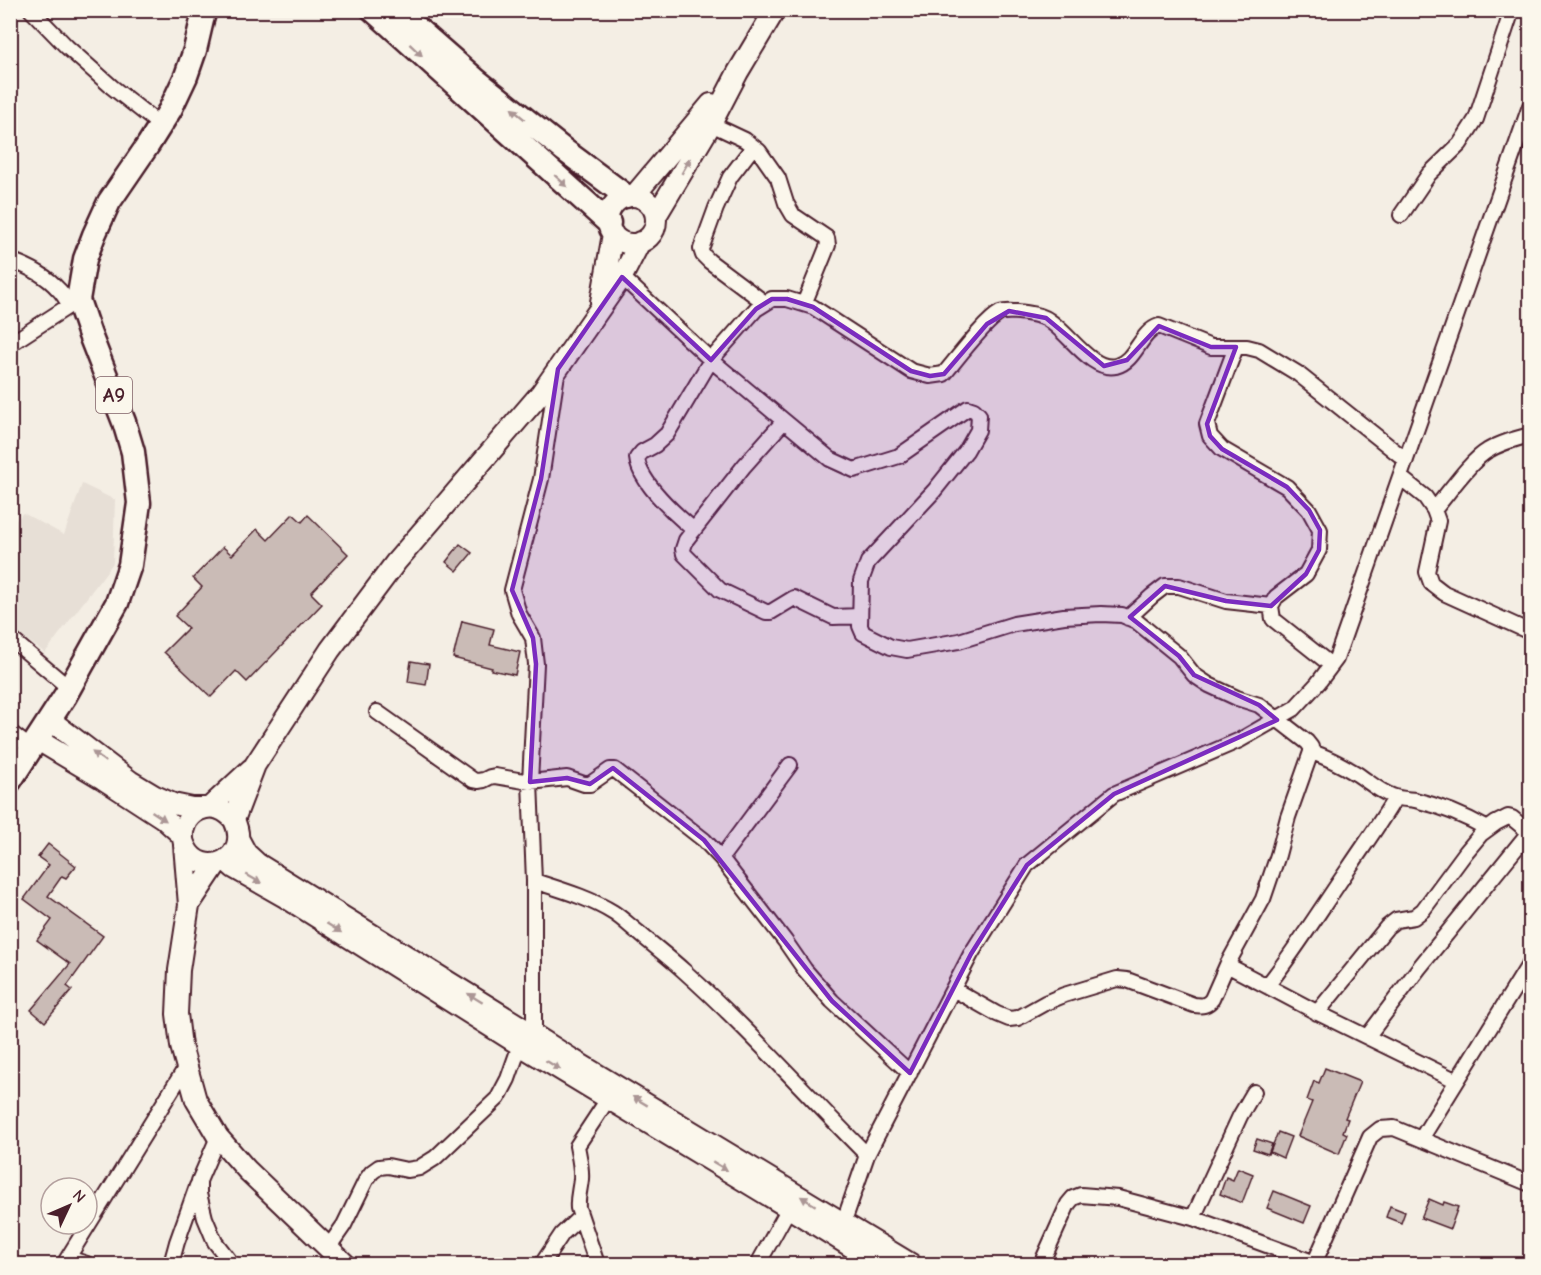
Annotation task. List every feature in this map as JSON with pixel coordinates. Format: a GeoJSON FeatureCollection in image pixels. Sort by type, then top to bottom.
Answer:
{"type":"FeatureCollection","features":[{"type":"Feature","properties":{"kind":"highway","name":"A9"},"geometry":{"type":"LineString","coordinates":[[10,781],[50,720],[117,603],[130,565],[139,503],[133,452],[124,422],[90,335],[74,302],[85,259],[98,226],[109,202],[170,110],[186,76],[206,10]]}},
{"type":"Feature","properties":{"kind":"highway"},"geometry":{"type":"LineString","coordinates":[[373,10],[611,229]]}},
{"type":"Feature","properties":{"kind":"highway"},"geometry":{"type":"LineString","coordinates":[[396,10],[475,80],[564,150],[630,196]]}},
{"type":"Feature","properties":{"kind":"main road"},"geometry":{"type":"LineString","coordinates":[[656,216],[775,10]]}},
{"type":"Feature","properties":{"kind":"main road"},"geometry":{"type":"LineString","coordinates":[[630,196],[738,72]]}},
{"type":"Feature","properties":{"kind":"main road"},"geometry":{"type":"LineString","coordinates":[[600,308],[611,229],[609,216],[612,207],[618,200],[630,196],[642,198],[653,209],[656,216],[653,232],[640,242],[630,244],[621,241],[611,229]]}},
{"type":"Feature","properties":{"kind":"main road"},"geometry":{"type":"LineString","coordinates":[[234,820],[255,765],[330,650],[396,562],[541,393],[622,277],[640,242]]}},
{"type":"Feature","properties":{"kind":"main road"},"geometry":{"type":"LineString","coordinates":[[50,720],[130,781],[155,796],[173,804],[192,808],[219,809],[228,813],[234,820],[239,840],[246,853],[258,864],[527,1040],[608,1100],[879,1264]]}},
{"type":"Feature","properties":{"kind":"main road"},"geometry":{"type":"LineString","coordinates":[[35,744],[103,779],[163,818],[183,841],[189,854],[197,860],[207,864],[221,862],[234,868],[527,1040],[579,1064],[911,1264]]}},
{"type":"Feature","properties":{"kind":"main road"},"geometry":{"type":"LineString","coordinates":[[255,765],[208,808],[196,811],[184,826],[183,841],[189,905],[179,970],[177,1014],[181,1046],[196,1100],[218,1137],[247,1170],[345,1264]]}},
{"type":"Feature","properties":{"kind":"main road"},"geometry":{"type":"LineString","coordinates":[[189,905],[221,862],[231,855],[239,840]]}},
{"type":"Feature","properties":{"kind":"street"},"geometry":{"type":"LineString","coordinates":[[31,10],[67,48],[160,125]]}},
{"type":"Feature","properties":{"kind":"street"},"geometry":{"type":"LineString","coordinates":[[1401,215],[1429,174],[1460,144],[1476,118],[1512,10]]}},
{"type":"Feature","properties":{"kind":"street"},"geometry":{"type":"LineString","coordinates":[[843,1224],[867,1155],[971,954],[1027,865],[1114,794],[1240,740],[1294,710],[1336,659],[1530,106]]}},
{"type":"Feature","properties":{"kind":"street"},"geometry":{"type":"LineString","coordinates":[[711,124],[745,140],[759,151],[778,178],[786,203],[793,215],[827,238],[828,245],[804,304]]}},
{"type":"Feature","properties":{"kind":"street"},"geometry":{"type":"LineString","coordinates":[[753,147],[730,177],[701,249],[709,261],[765,303]]}},
{"type":"Feature","properties":{"kind":"street"},"geometry":{"type":"LineString","coordinates":[[10,260],[44,277],[74,302],[10,344]]}},
{"type":"Feature","properties":{"kind":"street"},"geometry":{"type":"LineString","coordinates":[[622,277],[711,360],[784,421],[830,459],[854,470],[899,456],[968,408],[979,415],[978,430],[966,451],[934,491],[868,562],[861,581],[860,626],[863,633],[891,647],[907,650],[959,640],[1014,624],[1064,616],[1122,615],[1136,621],[1179,656],[1194,675],[1218,690],[1259,705],[1311,747],[1263,899],[1227,965],[1209,1004],[1194,1005],[1126,980],[1117,979],[1064,995],[1018,1018],[1009,1019],[953,989]]}},
{"type":"Feature","properties":{"kind":"street"},"geometry":{"type":"LineString","coordinates":[[694,530],[668,507],[649,484],[637,463],[637,458],[667,434],[711,360],[756,309],[772,299],[787,299],[813,307],[911,371],[930,376],[944,374],[987,324],[1000,313],[1009,311],[1032,313],[1046,318],[1089,357],[1104,366],[1116,366],[1127,360],[1151,330],[1159,326],[1211,347],[1247,347],[1259,350],[1297,373],[1406,460]]}},
{"type":"Feature","properties":{"kind":"street"},"geometry":{"type":"LineString","coordinates":[[1236,347],[1207,424],[1210,436],[1222,449],[1287,487],[1309,510],[1320,530],[1319,550],[1306,573],[1276,597],[1271,606],[1274,619],[1331,665]]}},
{"type":"Feature","properties":{"kind":"street"},"geometry":{"type":"LineString","coordinates":[[328,1248],[344,1225],[372,1172],[378,1167],[388,1166],[407,1170],[419,1168],[435,1158],[498,1098],[527,1040],[534,881],[530,782],[536,663],[533,638],[519,614],[512,590],[541,479],[558,369]]}},
{"type":"Feature","properties":{"kind":"street"},"geometry":{"type":"LineString","coordinates":[[784,421],[744,466],[686,540],[684,554],[720,590],[766,612],[771,612],[794,598],[833,616],[860,616]]}},
{"type":"Feature","properties":{"kind":"street"},"geometry":{"type":"LineString","coordinates":[[1434,510],[1484,452],[1506,441],[1530,435]]}},
{"type":"Feature","properties":{"kind":"street"},"geometry":{"type":"LineString","coordinates":[[1400,477],[1425,497],[1438,521],[1427,572],[1431,584],[1444,593],[1530,632]]}},
{"type":"Feature","properties":{"kind":"street"},"geometry":{"type":"LineString","coordinates":[[1128,618],[1165,586],[1179,586],[1226,601],[1271,606]]}},
{"type":"Feature","properties":{"kind":"street"},"geometry":{"type":"LineString","coordinates":[[10,638],[69,688]]}},
{"type":"Feature","properties":{"kind":"street"},"geometry":{"type":"LineString","coordinates":[[377,712],[473,780],[484,780],[495,776],[530,782],[567,778],[590,784],[610,770],[615,770],[704,840],[721,858],[805,970],[832,1001],[910,1073]]}},
{"type":"Feature","properties":{"kind":"street"},"geometry":{"type":"LineString","coordinates":[[10,732],[35,744]]}},
{"type":"Feature","properties":{"kind":"street"},"geometry":{"type":"LineString","coordinates":[[1311,752],[1327,756],[1380,791],[1395,798],[1440,807],[1467,817],[1488,829]]}},
{"type":"Feature","properties":{"kind":"street"},"geometry":{"type":"LineString","coordinates":[[721,858],[790,765]]}},
{"type":"Feature","properties":{"kind":"street"},"geometry":{"type":"LineString","coordinates":[[1267,986],[1310,928],[1349,867],[1378,828],[1395,798]]}},
{"type":"Feature","properties":{"kind":"street"},"geometry":{"type":"LineString","coordinates":[[1317,1013],[1387,927],[1396,920],[1414,917],[1423,910],[1481,834],[1496,823],[1508,818],[1512,818],[1530,831],[1419,968],[1367,1037]]}},
{"type":"Feature","properties":{"kind":"street"},"geometry":{"type":"LineString","coordinates":[[534,881],[573,894],[616,914],[661,951],[704,989],[767,1051],[867,1155]]}},
{"type":"Feature","properties":{"kind":"street"},"geometry":{"type":"LineString","coordinates":[[1421,1139],[1530,963]]}},
{"type":"Feature","properties":{"kind":"street"},"geometry":{"type":"LineString","coordinates":[[1227,965],[1317,1013],[1457,1081]]}},
{"type":"Feature","properties":{"kind":"street"},"geometry":{"type":"LineString","coordinates":[[87,1264],[66,1261],[186,1067]]}},
{"type":"Feature","properties":{"kind":"street"},"geometry":{"type":"LineString","coordinates":[[1193,1218],[1232,1132],[1254,1092]]}},
{"type":"Feature","properties":{"kind":"street"},"geometry":{"type":"LineString","coordinates":[[597,1264],[580,1217],[577,1199],[582,1167],[577,1146],[608,1100]]}},
{"type":"Feature","properties":{"kind":"street"},"geometry":{"type":"LineString","coordinates":[[1041,1264],[1068,1204],[1073,1198],[1081,1195],[1118,1198],[1193,1218],[1315,1264],[1370,1137],[1380,1130],[1394,1128],[1530,1184]]}},
{"type":"Feature","properties":{"kind":"street"},"geometry":{"type":"LineString","coordinates":[[171,1264],[199,1181],[218,1137]]}},
{"type":"Feature","properties":{"kind":"street"},"geometry":{"type":"LineString","coordinates":[[199,1181],[199,1194],[205,1218],[215,1242],[232,1264]]}},
{"type":"Feature","properties":{"kind":"street"},"geometry":{"type":"LineString","coordinates":[[758,1264],[789,1208]]}},
{"type":"Feature","properties":{"kind":"street"},"geometry":{"type":"LineString","coordinates":[[542,1264],[562,1234],[580,1217]]}},
{"type":"Feature","properties":{"kind":"highlighted area"},"geometry":{"type":"Polygon","coordinates":[[[622,277],[711,360],[756,309],[772,299],[787,299],[813,307],[911,371],[930,376],[944,374],[987,324],[1009,311],[1046,318],[1104,366],[1127,360],[1159,326],[1211,347],[1236,347],[1207,424],[1210,436],[1222,449],[1287,487],[1309,510],[1320,530],[1319,550],[1306,574],[1271,606],[1226,601],[1165,586],[1130,617],[1179,656],[1194,675],[1259,705],[1277,720],[1114,794],[1027,865],[971,954],[910,1073],[832,1001],[704,840],[613,768],[590,784],[567,778],[530,782],[536,664],[533,638],[512,590],[541,479],[558,369],[622,277]]]}},
{"type":"Feature","properties":{"kind":"shaded area"},"geometry":{"type":"Polygon","coordinates":[[[82,484],[115,500],[113,563],[45,653],[11,628],[11,525],[23,513],[64,535],[82,484]]]}},
{"type":"Feature","properties":{"kind":"building"},"geometry":{"type":"Polygon","coordinates":[[[293,514],[302,522],[308,515],[348,554],[311,593],[322,604],[247,682],[236,671],[211,697],[164,652],[188,628],[175,616],[202,587],[193,578],[223,547],[232,555],[257,529],[268,540],[293,514]]]}},
{"type":"Feature","properties":{"kind":"building"},"geometry":{"type":"Polygon","coordinates":[[[460,544],[472,553],[457,571],[446,562],[460,544]]]}},
{"type":"Feature","properties":{"kind":"building"},"geometry":{"type":"Polygon","coordinates":[[[462,621],[494,629],[490,645],[520,652],[515,675],[453,658],[462,621]]]}},
{"type":"Feature","properties":{"kind":"building"},"geometry":{"type":"Polygon","coordinates":[[[411,661],[429,664],[426,685],[408,682],[411,661]]]}},
{"type":"Feature","properties":{"kind":"building"},"geometry":{"type":"Polygon","coordinates":[[[48,844],[76,866],[66,878],[62,876],[48,896],[103,936],[67,986],[72,990],[45,1022],[31,1010],[70,964],[37,940],[52,920],[24,899],[49,865],[38,857],[48,844]]]}},
{"type":"Feature","properties":{"kind":"building"},"geometry":{"type":"Polygon","coordinates":[[[1325,1068],[1360,1082],[1345,1118],[1348,1119],[1343,1132],[1347,1134],[1339,1154],[1298,1136],[1312,1102],[1307,1100],[1314,1081],[1319,1083],[1325,1068]]]}},
{"type":"Feature","properties":{"kind":"building"},"geometry":{"type":"Polygon","coordinates":[[[1278,1132],[1291,1137],[1283,1158],[1270,1152],[1278,1132]]]}},
{"type":"Feature","properties":{"kind":"building"},"geometry":{"type":"Polygon","coordinates":[[[1257,1139],[1272,1144],[1268,1154],[1253,1149],[1257,1139]]]}},
{"type":"Feature","properties":{"kind":"building"},"geometry":{"type":"Polygon","coordinates":[[[1238,1168],[1253,1174],[1242,1203],[1220,1194],[1226,1177],[1233,1180],[1238,1168]]]}},
{"type":"Feature","properties":{"kind":"building"},"geometry":{"type":"Polygon","coordinates":[[[1274,1191],[1311,1206],[1304,1223],[1267,1208],[1274,1191]]]}},
{"type":"Feature","properties":{"kind":"building"},"geometry":{"type":"Polygon","coordinates":[[[1429,1199],[1443,1205],[1444,1202],[1458,1207],[1450,1229],[1421,1218],[1429,1199]]]}},
{"type":"Feature","properties":{"kind":"building"},"geometry":{"type":"Polygon","coordinates":[[[1390,1206],[1405,1212],[1401,1223],[1386,1217],[1390,1206]]]}}]}
